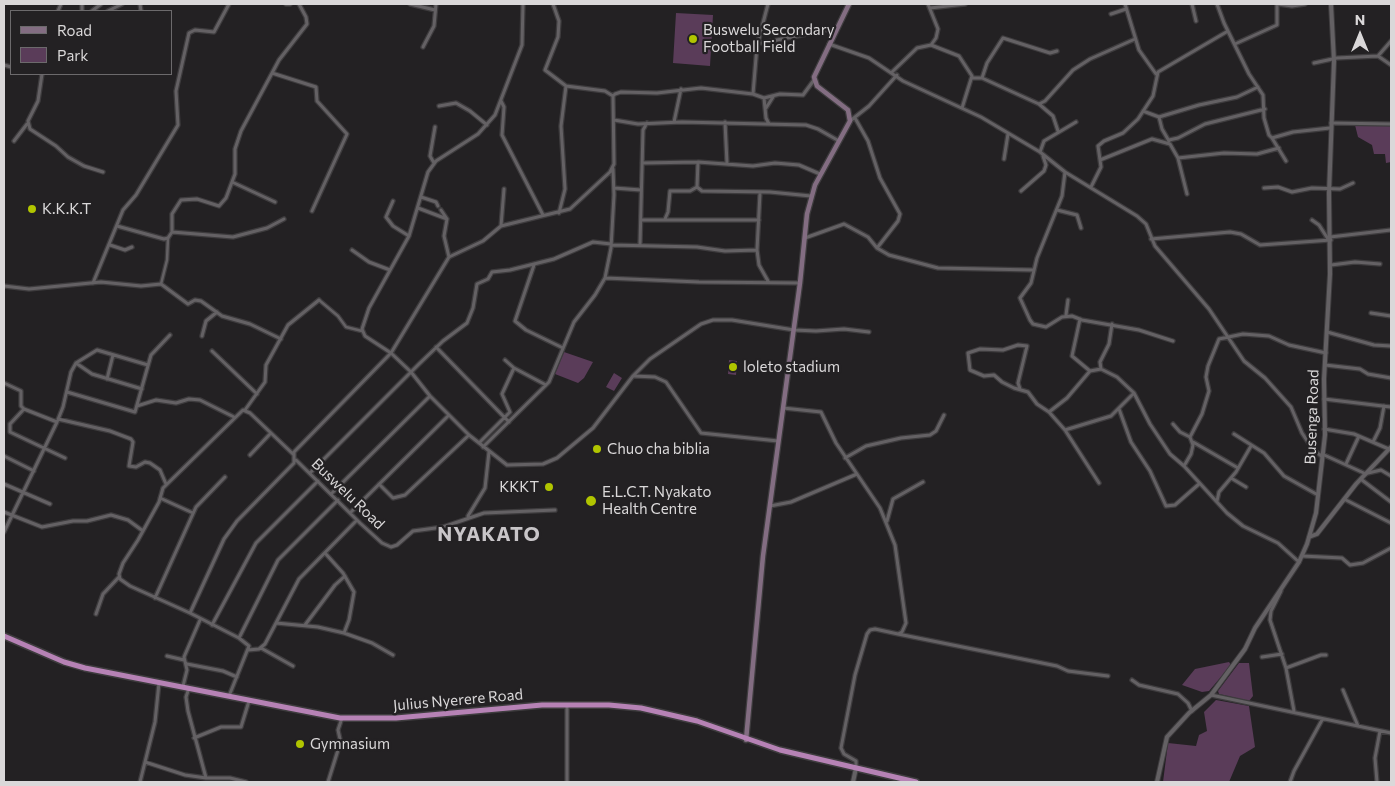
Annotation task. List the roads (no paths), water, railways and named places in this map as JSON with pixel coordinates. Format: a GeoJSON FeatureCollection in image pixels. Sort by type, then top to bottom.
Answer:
{"type":"FeatureCollection","features":[{"type":"Feature","properties":{"kind":"highway","name":"Julius Nyerere Road"},"geometry":{"type":"LineString","coordinates":[[4,636],[64,662],[104,672],[342,718],[396,718],[484,709],[568,705],[609,705],[668,713],[746,740],[916,782]]}},
{"type":"Feature","properties":{"kind":"main road"},"geometry":{"type":"LineString","coordinates":[[746,740],[762,556],[811,196],[820,174],[852,120],[848,110],[817,86],[814,74],[849,4]]}},
{"type":"Feature","properties":{"kind":"street"},"geometry":{"type":"LineString","coordinates":[[110,10],[122,4]]}},
{"type":"Feature","properties":{"kind":"street"},"geometry":{"type":"LineString","coordinates":[[94,282],[123,210],[158,161],[179,123],[176,91],[189,33],[195,30],[214,32],[229,4]]}},
{"type":"Feature","properties":{"kind":"street"},"geometry":{"type":"LineString","coordinates":[[161,284],[167,260],[168,238],[172,232],[172,214],[181,200],[197,198],[219,206],[226,198],[236,169],[235,149],[241,131],[283,53],[307,24],[306,17],[299,4]]}},
{"type":"Feature","properties":{"kind":"street"},"geometry":{"type":"LineString","coordinates":[[410,4],[435,10]]}},
{"type":"Feature","properties":{"kind":"street"},"geometry":{"type":"LineString","coordinates":[[423,47],[434,26],[436,4]]}},
{"type":"Feature","properties":{"kind":"street"},"geometry":{"type":"LineString","coordinates":[[362,331],[369,308],[409,236],[427,176],[434,163],[470,140],[488,125],[501,101],[522,45],[524,4]]}},
{"type":"Feature","properties":{"kind":"street"},"geometry":{"type":"LineString","coordinates":[[553,4],[559,21],[558,37],[549,54],[545,70],[566,86],[604,91],[613,96]]}},
{"type":"Feature","properties":{"kind":"street"},"geometry":{"type":"LineString","coordinates":[[753,94],[757,44],[768,4]]}},
{"type":"Feature","properties":{"kind":"street"},"geometry":{"type":"LineString","coordinates":[[931,44],[938,33],[929,6],[965,4]]}},
{"type":"Feature","properties":{"kind":"street"},"geometry":{"type":"LineString","coordinates":[[1125,4],[1142,55],[1157,75]]}},
{"type":"Feature","properties":{"kind":"street"},"geometry":{"type":"LineString","coordinates":[[1192,4],[1196,21]]}},
{"type":"Feature","properties":{"kind":"street"},"geometry":{"type":"LineString","coordinates":[[1217,4],[1250,77],[1262,95],[1266,125],[1286,161]]}},
{"type":"Feature","properties":{"kind":"street"},"geometry":{"type":"LineString","coordinates":[[1235,44],[1276,25],[1277,4],[1305,4]]}},
{"type":"Feature","properties":{"kind":"street","name":"Busenga Road"},"geometry":{"type":"LineString","coordinates":[[1158,782],[1167,737],[1192,711],[1211,696],[1245,649],[1255,628],[1299,562],[1309,537],[1319,495],[1324,429],[1325,365],[1331,265],[1329,188],[1334,59],[1331,4]]}},
{"type":"Feature","properties":{"kind":"street"},"geometry":{"type":"LineString","coordinates":[[1112,14],[1126,9]]}},
{"type":"Feature","properties":{"kind":"street"},"geometry":{"type":"LineString","coordinates":[[757,44],[835,30]]}},
{"type":"Feature","properties":{"kind":"street"},"geometry":{"type":"LineString","coordinates":[[1091,187],[1100,170],[1098,150],[1100,144],[1123,133],[1143,111],[1153,96],[1157,75],[1170,64],[1223,36],[1228,31]]}},
{"type":"Feature","properties":{"kind":"street"},"geometry":{"type":"LineString","coordinates":[[982,78],[987,63],[1003,38],[1050,53],[1057,51]]}},
{"type":"Feature","properties":{"kind":"street"},"geometry":{"type":"LineString","coordinates":[[1039,104],[1045,101],[1072,70],[1096,56],[1136,40]]}},
{"type":"Feature","properties":{"kind":"street"},"geometry":{"type":"LineString","coordinates":[[1378,56],[1391,41]]}},
{"type":"Feature","properties":{"kind":"street"},"geometry":{"type":"LineString","coordinates":[[829,44],[869,58],[921,90],[981,117],[1041,153],[1065,172],[1142,220],[1151,239],[1209,309],[1226,337],[1244,361],[1265,378],[1291,407],[1302,433],[1312,448],[1321,455],[1368,474],[1381,470],[1391,476]]}},
{"type":"Feature","properties":{"kind":"street"},"geometry":{"type":"LineString","coordinates":[[892,72],[917,48],[931,44],[958,56],[972,78]]}},
{"type":"Feature","properties":{"kind":"street"},"geometry":{"type":"LineString","coordinates":[[1314,63],[1334,59],[1378,56],[1391,65]]}},
{"type":"Feature","properties":{"kind":"street"},"geometry":{"type":"LineString","coordinates":[[272,73],[316,87],[317,101],[348,134],[312,211]]}},
{"type":"Feature","properties":{"kind":"street"},"geometry":{"type":"LineString","coordinates":[[14,141],[27,124],[38,101],[42,75]]}},
{"type":"Feature","properties":{"kind":"street"},"geometry":{"type":"LineString","coordinates":[[878,248],[898,221],[900,214],[880,178],[868,141],[852,120],[869,106],[897,75]]}},
{"type":"Feature","properties":{"kind":"street"},"geometry":{"type":"LineString","coordinates":[[972,78],[982,78],[1039,104],[1054,116],[1058,131]]}},
{"type":"Feature","properties":{"kind":"street"},"geometry":{"type":"LineString","coordinates":[[962,108],[972,78]]}},
{"type":"Feature","properties":{"kind":"street"},"geometry":{"type":"LineString","coordinates":[[613,96],[620,92],[657,93],[681,89],[714,88],[753,94],[764,98],[780,94],[804,95],[814,80]]}},
{"type":"Feature","properties":{"kind":"street"},"geometry":{"type":"LineString","coordinates":[[560,213],[565,189],[561,126],[566,86]]}},
{"type":"Feature","properties":{"kind":"street"},"geometry":{"type":"LineString","coordinates":[[1143,111],[1159,117],[1198,105],[1237,97],[1258,87]]}},
{"type":"Feature","properties":{"kind":"street"},"geometry":{"type":"LineString","coordinates":[[674,122],[681,89]]}},
{"type":"Feature","properties":{"kind":"street"},"geometry":{"type":"LineString","coordinates":[[483,447],[546,385],[574,322],[595,295],[605,278],[611,244],[614,188],[613,96]]}},
{"type":"Feature","properties":{"kind":"street"},"geometry":{"type":"LineString","coordinates":[[766,109],[774,96]]}},
{"type":"Feature","properties":{"kind":"street"},"geometry":{"type":"LineString","coordinates":[[764,98],[766,118],[770,124]]}},
{"type":"Feature","properties":{"kind":"street"},"geometry":{"type":"LineString","coordinates":[[501,101],[504,107],[502,135],[543,215]]}},
{"type":"Feature","properties":{"kind":"street"},"geometry":{"type":"LineString","coordinates":[[439,106],[456,103],[488,125]]}},
{"type":"Feature","properties":{"kind":"street"},"geometry":{"type":"LineString","coordinates":[[1100,160],[1152,139],[1168,141],[1205,124],[1265,109]]}},
{"type":"Feature","properties":{"kind":"street"},"geometry":{"type":"LineString","coordinates":[[1159,117],[1162,129],[1178,158],[1187,194]]}},
{"type":"Feature","properties":{"kind":"street"},"geometry":{"type":"LineString","coordinates":[[760,124],[766,118]]}},
{"type":"Feature","properties":{"kind":"street"},"geometry":{"type":"LineString","coordinates":[[614,120],[638,124],[726,122],[814,127],[840,141]]}},
{"type":"Feature","properties":{"kind":"street"},"geometry":{"type":"LineString","coordinates":[[726,122],[727,163]]}},
{"type":"Feature","properties":{"kind":"street"},"geometry":{"type":"LineString","coordinates":[[1021,191],[1044,171],[1046,165],[1041,153],[1044,141],[1076,122]]}},
{"type":"Feature","properties":{"kind":"street"},"geometry":{"type":"LineString","coordinates":[[640,245],[643,130],[647,123]]}},
{"type":"Feature","properties":{"kind":"street"},"geometry":{"type":"LineString","coordinates":[[27,124],[31,131],[56,146],[68,157],[91,169],[103,172]]}},
{"type":"Feature","properties":{"kind":"street"},"geometry":{"type":"LineString","coordinates":[[638,124],[643,130]]}},
{"type":"Feature","properties":{"kind":"street"},"geometry":{"type":"LineString","coordinates":[[1272,138],[1293,132],[1330,126],[1391,124]]}},
{"type":"Feature","properties":{"kind":"street"},"geometry":{"type":"LineString","coordinates":[[434,163],[430,156],[435,127]]}},
{"type":"Feature","properties":{"kind":"street"},"geometry":{"type":"LineString","coordinates":[[1004,159],[1008,134]]}},
{"type":"Feature","properties":{"kind":"street"},"geometry":{"type":"LineString","coordinates":[[1178,158],[1228,153],[1257,154],[1280,148]]}},
{"type":"Feature","properties":{"kind":"street"},"geometry":{"type":"LineString","coordinates":[[697,187],[698,162]]}},
{"type":"Feature","properties":{"kind":"street"},"geometry":{"type":"LineString","coordinates":[[642,163],[698,162],[753,166],[768,163],[799,165],[820,174]]}},
{"type":"Feature","properties":{"kind":"street"},"geometry":{"type":"LineString","coordinates":[[293,454],[391,353],[449,257],[483,241],[501,226],[543,215],[560,213],[577,205],[613,168]]}},
{"type":"Feature","properties":{"kind":"street"},"geometry":{"type":"LineString","coordinates":[[1065,172],[1062,196],[1033,270],[1031,282],[1020,298],[1032,323],[1047,327],[1066,315],[1156,334],[1172,341]]}},
{"type":"Feature","properties":{"kind":"street"},"geometry":{"type":"LineString","coordinates":[[232,182],[275,202]]}},
{"type":"Feature","properties":{"kind":"street"},"geometry":{"type":"LineString","coordinates":[[1264,188],[1278,187],[1292,192],[1329,188],[1340,189],[1353,183]]}},
{"type":"Feature","properties":{"kind":"street"},"geometry":{"type":"LineString","coordinates":[[697,187],[702,191],[811,196]]}},
{"type":"Feature","properties":{"kind":"street"},"geometry":{"type":"LineString","coordinates":[[664,220],[668,212],[670,191],[690,191],[697,187]]}},
{"type":"Feature","properties":{"kind":"street"},"geometry":{"type":"LineString","coordinates":[[614,188],[641,190]]}},
{"type":"Feature","properties":{"kind":"street"},"geometry":{"type":"LineString","coordinates":[[501,226],[504,189]]}},
{"type":"Feature","properties":{"kind":"street"},"geometry":{"type":"LineString","coordinates":[[760,193],[757,250],[760,265],[768,281]]}},
{"type":"Feature","properties":{"kind":"street"},"geometry":{"type":"LineString","coordinates":[[421,197],[436,202],[438,206]]}},
{"type":"Feature","properties":{"kind":"street"},"geometry":{"type":"LineString","coordinates":[[393,201],[386,217],[392,226],[409,236]]}},
{"type":"Feature","properties":{"kind":"street"},"geometry":{"type":"LineString","coordinates":[[418,208],[447,219]]}},
{"type":"Feature","properties":{"kind":"street"},"geometry":{"type":"LineString","coordinates":[[442,210],[447,219],[444,236],[449,257]]}},
{"type":"Feature","properties":{"kind":"street"},"geometry":{"type":"LineString","coordinates":[[1057,210],[1077,216],[1081,228]]}},
{"type":"Feature","properties":{"kind":"street"},"geometry":{"type":"LineString","coordinates":[[172,232],[233,237],[267,228],[284,219]]}},
{"type":"Feature","properties":{"kind":"street"},"geometry":{"type":"LineString","coordinates":[[641,220],[759,220]]}},
{"type":"Feature","properties":{"kind":"street"},"geometry":{"type":"LineString","coordinates":[[1312,220],[1319,225],[1330,239]]}},
{"type":"Feature","properties":{"kind":"street"},"geometry":{"type":"LineString","coordinates":[[804,238],[844,224],[868,237],[878,248],[889,255],[945,269],[970,268],[988,271],[1009,268],[1033,270]]}},
{"type":"Feature","properties":{"kind":"street"},"geometry":{"type":"LineString","coordinates":[[117,226],[168,238]]}},
{"type":"Feature","properties":{"kind":"street"},"geometry":{"type":"LineString","coordinates":[[1151,239],[1230,232],[1241,234],[1260,245],[1330,239],[1391,230]]}},
{"type":"Feature","properties":{"kind":"street"},"geometry":{"type":"LineString","coordinates":[[310,473],[436,347],[467,323],[473,308],[477,284],[488,279],[492,272],[534,264],[565,255],[593,242],[697,247],[725,251],[757,250]]}},
{"type":"Feature","properties":{"kind":"street"},"geometry":{"type":"LineString","coordinates":[[110,244],[125,250],[132,247]]}},
{"type":"Feature","properties":{"kind":"street"},"geometry":{"type":"LineString","coordinates":[[352,250],[368,262],[390,270]]}},
{"type":"Feature","properties":{"kind":"street"},"geometry":{"type":"LineString","coordinates":[[1331,265],[1354,262],[1380,264]]}},
{"type":"Feature","properties":{"kind":"street"},"geometry":{"type":"LineString","coordinates":[[534,264],[515,321],[526,330],[563,348]]}},
{"type":"Feature","properties":{"kind":"street"},"geometry":{"type":"LineString","coordinates":[[605,278],[699,282],[768,281],[800,283]]}},
{"type":"Feature","properties":{"kind":"street"},"geometry":{"type":"LineString","coordinates":[[4,286],[29,289],[94,282],[149,286],[161,284],[166,285],[186,302],[191,304],[198,300],[216,312],[250,324],[281,339]]}},
{"type":"Feature","properties":{"kind":"street"},"geometry":{"type":"LineString","coordinates":[[228,696],[248,650],[247,643],[130,586],[119,577],[118,570],[143,531],[166,484],[234,417],[245,410],[266,379],[266,365],[292,320],[319,300],[338,316],[346,327],[362,331],[391,353],[469,435],[503,464],[511,466],[543,464],[556,458],[593,428],[633,376],[665,347],[701,324],[714,320],[732,320],[794,330],[844,329],[869,332]]}},
{"type":"Feature","properties":{"kind":"street"},"geometry":{"type":"LineString","coordinates":[[1066,315],[1068,300]]}},
{"type":"Feature","properties":{"kind":"street"},"geometry":{"type":"LineString","coordinates":[[202,336],[206,321],[216,312]]}},
{"type":"Feature","properties":{"kind":"street"},"geometry":{"type":"LineString","coordinates":[[1371,312],[1391,316]]}},
{"type":"Feature","properties":{"kind":"street"},"geometry":{"type":"LineString","coordinates":[[1080,319],[1071,354],[1090,371],[1101,369],[1117,377],[1134,393],[1150,424],[1170,454],[1184,466],[1216,502],[1243,526],[1275,540],[1299,562]]}},
{"type":"Feature","properties":{"kind":"street"},"geometry":{"type":"LineString","coordinates":[[1101,369],[1100,362],[1109,344],[1112,324]]}},
{"type":"Feature","properties":{"kind":"street"},"geometry":{"type":"LineString","coordinates":[[1328,332],[1374,345],[1391,346]]}},
{"type":"Feature","properties":{"kind":"street"},"geometry":{"type":"LineString","coordinates":[[67,392],[132,412],[136,411],[148,365],[154,351],[170,334]]}},
{"type":"Feature","properties":{"kind":"street"},"geometry":{"type":"LineString","coordinates":[[1190,437],[1202,414],[1208,391],[1206,377],[1209,362],[1218,339],[1243,334],[1274,336],[1289,345],[1326,353]]}},
{"type":"Feature","properties":{"kind":"street"},"geometry":{"type":"LineString","coordinates":[[1020,390],[1018,383],[1027,346],[1018,345],[1003,350],[980,349],[968,353],[970,370],[984,376],[994,375],[1002,382],[1020,390],[1028,392],[1037,404],[1049,412],[1065,430],[1100,483]]}},
{"type":"Feature","properties":{"kind":"street"},"geometry":{"type":"LineString","coordinates":[[436,347],[510,422]]}},
{"type":"Feature","properties":{"kind":"street"},"geometry":{"type":"LineString","coordinates":[[4,532],[58,421],[71,372],[76,363],[95,351],[148,365]]}},
{"type":"Feature","properties":{"kind":"street"},"geometry":{"type":"LineString","coordinates":[[212,351],[257,394]]}},
{"type":"Feature","properties":{"kind":"street"},"geometry":{"type":"LineString","coordinates":[[107,379],[113,355]]}},
{"type":"Feature","properties":{"kind":"street"},"geometry":{"type":"LineString","coordinates":[[505,360],[514,368],[546,385]]}},
{"type":"Feature","properties":{"kind":"street"},"geometry":{"type":"LineString","coordinates":[[76,363],[88,372],[142,389]]}},
{"type":"Feature","properties":{"kind":"street"},"geometry":{"type":"LineString","coordinates":[[1325,365],[1360,369],[1368,374],[1391,378]]}},
{"type":"Feature","properties":{"kind":"street"},"geometry":{"type":"LineString","coordinates":[[479,443],[510,411],[502,394],[514,368]]}},
{"type":"Feature","properties":{"kind":"street"},"geometry":{"type":"LineString","coordinates":[[1049,412],[1067,398],[1090,371]]}},
{"type":"Feature","properties":{"kind":"street"},"geometry":{"type":"LineString","coordinates":[[633,376],[655,377],[666,382],[701,433],[779,442]]}},
{"type":"Feature","properties":{"kind":"street"},"geometry":{"type":"LineString","coordinates":[[4,383],[21,391],[24,409],[58,421],[110,430],[131,439],[133,442],[129,466],[136,467],[145,462],[150,463],[160,470],[166,484]]}},
{"type":"Feature","properties":{"kind":"street"},"geometry":{"type":"LineString","coordinates":[[1065,430],[1107,418],[1119,409],[1134,393]]}},
{"type":"Feature","properties":{"kind":"street"},"geometry":{"type":"LineString","coordinates":[[331,494],[430,396]]}},
{"type":"Feature","properties":{"kind":"street"},"geometry":{"type":"LineString","coordinates":[[137,406],[156,400],[176,403],[189,399],[200,400],[234,417]]}},
{"type":"Feature","properties":{"kind":"street"},"geometry":{"type":"LineString","coordinates":[[1324,399],[1391,406]]}},
{"type":"Feature","properties":{"kind":"street"},"geometry":{"type":"LineString","coordinates":[[1373,442],[1380,428],[1384,406]]}},
{"type":"Feature","properties":{"kind":"street"},"geometry":{"type":"LineString","coordinates":[[783,408],[801,412],[821,412],[845,458],[887,522],[895,546],[906,623],[902,632],[898,634]]}},
{"type":"Feature","properties":{"kind":"street"},"geometry":{"type":"LineString","coordinates":[[24,409],[10,424],[9,430],[66,458]]}},
{"type":"Feature","properties":{"kind":"street"},"geometry":{"type":"LineString","coordinates":[[1119,409],[1131,443],[1153,478],[1166,506],[1175,505],[1199,484]]}},
{"type":"Feature","properties":{"kind":"street"},"geometry":{"type":"LineString","coordinates":[[190,614],[230,530],[296,460],[293,454],[245,410]]}},
{"type":"Feature","properties":{"kind":"street"},"geometry":{"type":"LineString","coordinates":[[350,513],[449,415]]}},
{"type":"Feature","properties":{"kind":"street"},"geometry":{"type":"LineString","coordinates":[[845,458],[866,446],[901,438],[930,435],[936,431],[944,415]]}},
{"type":"Feature","properties":{"kind":"street"},"geometry":{"type":"LineString","coordinates":[[1173,424],[1180,432],[1190,437],[1193,442],[1238,468]]}},
{"type":"Feature","properties":{"kind":"street"},"geometry":{"type":"LineString","coordinates":[[1309,537],[1317,534],[1344,498],[1391,449],[1358,436],[1324,429]]}},
{"type":"Feature","properties":{"kind":"street"},"geometry":{"type":"LineString","coordinates":[[250,455],[270,434]]}},
{"type":"Feature","properties":{"kind":"street"},"geometry":{"type":"LineString","coordinates":[[1234,434],[1264,454],[1284,476],[1319,495]]}},
{"type":"Feature","properties":{"kind":"street"},"geometry":{"type":"LineString","coordinates":[[379,484],[393,498],[405,495],[469,435]]}},
{"type":"Feature","properties":{"kind":"street"},"geometry":{"type":"LineString","coordinates":[[1346,464],[1358,436]]}},
{"type":"Feature","properties":{"kind":"street"},"geometry":{"type":"LineString","coordinates":[[1184,466],[1191,454],[1193,442]]}},
{"type":"Feature","properties":{"kind":"street"},"geometry":{"type":"LineString","coordinates":[[1216,502],[1219,492],[1238,468],[1251,446]]}},
{"type":"Feature","properties":{"kind":"street"},"geometry":{"type":"LineString","coordinates":[[468,517],[485,488],[489,452]]}},
{"type":"Feature","properties":{"kind":"street"},"geometry":{"type":"LineString","coordinates":[[4,456],[34,471]]}},
{"type":"Feature","properties":{"kind":"street","name":"Buswelu Road"},"geometry":{"type":"LineString","coordinates":[[296,460],[382,543],[391,547],[397,545],[413,531],[442,527],[468,517],[500,511],[555,510]]}},
{"type":"Feature","properties":{"kind":"street"},"geometry":{"type":"LineString","coordinates":[[770,506],[791,502],[857,474]]}},
{"type":"Feature","properties":{"kind":"street"},"geometry":{"type":"LineString","coordinates":[[155,598],[193,513],[225,477]]}},
{"type":"Feature","properties":{"kind":"street"},"geometry":{"type":"LineString","coordinates":[[1231,478],[1246,487]]}},
{"type":"Feature","properties":{"kind":"street"},"geometry":{"type":"LineString","coordinates":[[1362,480],[1391,502]]}},
{"type":"Feature","properties":{"kind":"street"},"geometry":{"type":"LineString","coordinates":[[212,625],[256,543],[318,481]]}},
{"type":"Feature","properties":{"kind":"street"},"geometry":{"type":"LineString","coordinates":[[887,522],[893,499],[922,482]]}},
{"type":"Feature","properties":{"kind":"street"},"geometry":{"type":"LineString","coordinates":[[4,484],[50,504]]}},
{"type":"Feature","properties":{"kind":"street"},"geometry":{"type":"LineString","coordinates":[[160,498],[193,513]]}},
{"type":"Feature","properties":{"kind":"street"},"geometry":{"type":"LineString","coordinates":[[1344,498],[1391,523]]}},
{"type":"Feature","properties":{"kind":"street"},"geometry":{"type":"LineString","coordinates":[[239,638],[278,560],[338,500]]}},
{"type":"Feature","properties":{"kind":"street"},"geometry":{"type":"LineString","coordinates":[[4,512],[42,527],[73,521],[87,521],[112,515],[128,520],[143,531]]}},
{"type":"Feature","properties":{"kind":"street"},"geometry":{"type":"LineString","coordinates":[[261,648],[269,639],[299,579],[357,520]]}},
{"type":"Feature","properties":{"kind":"street"},"geometry":{"type":"LineString","coordinates":[[1302,556],[1342,558],[1350,565],[1360,564],[1391,548]]}},
{"type":"Feature","properties":{"kind":"street"},"geometry":{"type":"LineString","coordinates":[[325,553],[345,576],[354,596],[344,633]]}},
{"type":"Feature","properties":{"kind":"street"},"geometry":{"type":"LineString","coordinates":[[305,625],[335,585],[345,576]]}},
{"type":"Feature","properties":{"kind":"street"},"geometry":{"type":"LineString","coordinates":[[96,614],[102,594],[119,577]]}},
{"type":"Feature","properties":{"kind":"street"},"geometry":{"type":"LineString","coordinates":[[1281,590],[1271,611],[1270,620],[1286,668],[1294,711]]}},
{"type":"Feature","properties":{"kind":"street"},"geometry":{"type":"LineString","coordinates":[[183,686],[185,662],[200,620]]}},
{"type":"Feature","properties":{"kind":"street"},"geometry":{"type":"LineString","coordinates":[[276,623],[305,625],[344,633],[372,643],[393,655]]}},
{"type":"Feature","properties":{"kind":"street"},"geometry":{"type":"LineString","coordinates":[[853,782],[856,761],[844,754],[841,748],[855,675],[867,634],[870,630],[875,629],[1057,666],[1068,671],[1108,676]]}},
{"type":"Feature","properties":{"kind":"street"},"geometry":{"type":"LineString","coordinates":[[248,650],[261,648],[293,666]]}},
{"type":"Feature","properties":{"kind":"street"},"geometry":{"type":"LineString","coordinates":[[1262,657],[1282,654]]}},
{"type":"Feature","properties":{"kind":"street"},"geometry":{"type":"LineString","coordinates":[[1286,668],[1321,654],[1326,655]]}},
{"type":"Feature","properties":{"kind":"street"},"geometry":{"type":"LineString","coordinates":[[167,656],[223,671],[237,677]]}},
{"type":"Feature","properties":{"kind":"street"},"geometry":{"type":"LineString","coordinates":[[1132,680],[1139,685],[1178,694],[1188,703],[1192,711]]}},
{"type":"Feature","properties":{"kind":"street"},"geometry":{"type":"LineString","coordinates":[[140,782],[154,722],[159,682]]}},
{"type":"Feature","properties":{"kind":"street"},"geometry":{"type":"LineString","coordinates":[[189,688],[186,697],[194,738],[206,778]]}},
{"type":"Feature","properties":{"kind":"street"},"geometry":{"type":"LineString","coordinates":[[1343,690],[1358,727]]}},
{"type":"Feature","properties":{"kind":"street"},"geometry":{"type":"LineString","coordinates":[[1211,696],[1294,711],[1322,720],[1391,734]]}},
{"type":"Feature","properties":{"kind":"street"},"geometry":{"type":"LineString","coordinates":[[194,738],[222,727],[241,727],[249,700]]}},
{"type":"Feature","properties":{"kind":"street"},"geometry":{"type":"LineString","coordinates":[[567,782],[568,705]]}},
{"type":"Feature","properties":{"kind":"street"},"geometry":{"type":"LineString","coordinates":[[328,782],[339,747],[338,730],[342,718]]}},
{"type":"Feature","properties":{"kind":"street"},"geometry":{"type":"LineString","coordinates":[[1290,782],[1322,720]]}},
{"type":"Feature","properties":{"kind":"street"},"geometry":{"type":"LineString","coordinates":[[1376,782],[1375,758],[1380,731]]}},
{"type":"Feature","properties":{"kind":"street"},"geometry":{"type":"LineString","coordinates":[[145,762],[177,773],[206,778],[230,778],[246,782]]}},
{"type":"Feature","properties":{"kind":"place","name":"Buswelu Secondary Football Field"},"geometry":{"type":"Point","coordinates":[693,39]}},
{"type":"Feature","properties":{"kind":"place","name":"K.K.K.T"},"geometry":{"type":"Point","coordinates":[32,209]}},
{"type":"Feature","properties":{"kind":"place","name":"loleto stadium"},"geometry":{"type":"Point","coordinates":[733,367]}},
{"type":"Feature","properties":{"kind":"place","name":"Chuo cha biblia"},"geometry":{"type":"Point","coordinates":[597,449]}},
{"type":"Feature","properties":{"kind":"place","name":"KKKT"},"geometry":{"type":"Point","coordinates":[549,487]}},
{"type":"Feature","properties":{"kind":"place","name":"E.L.C.T. Nyakato Health Centre"},"geometry":{"type":"Point","coordinates":[591,501]}},
{"type":"Feature","properties":{"kind":"place","name":"Gymnasium"},"geometry":{"type":"Point","coordinates":[300,744]}},
{"type":"Feature","properties":{"kind":"district","name":"NYAKATO"},"geometry":{"type":"Point","coordinates":[489,534]}}]}
